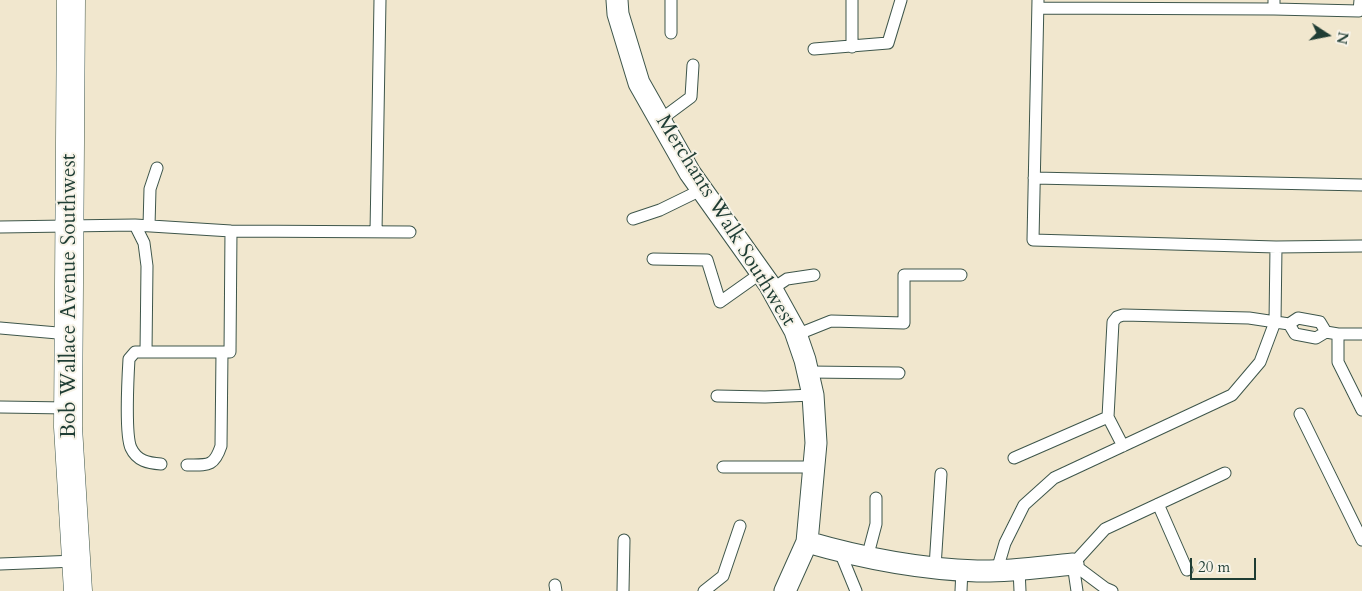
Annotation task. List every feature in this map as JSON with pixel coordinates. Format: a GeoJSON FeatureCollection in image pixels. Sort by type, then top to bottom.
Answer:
{"type":"FeatureCollection","features":[{"type":"Feature","properties":{"kind":"main road","name":"Bob Wallace Avenue Southwest"},"geometry":{"type":"LineString","coordinates":[[71,0],[68,408],[78,591]]}},
{"type":"Feature","properties":{"kind":"street","name":"Merchants Walk Southwest"},"geometry":{"type":"LineString","coordinates":[[618,0],[618,14],[639,83],[701,190],[766,281],[796,335],[808,372],[813,395],[816,443],[807,542],[785,591]]}},
{"type":"Feature","properties":{"kind":"street"},"geometry":{"type":"LineString","coordinates":[[807,542],[867,558],[935,567],[998,570],[1073,564]]}},
{"type":"Feature","properties":{"kind":"lane"},"geometry":{"type":"LineString","coordinates":[[376,232],[380,0]]}},
{"type":"Feature","properties":{"kind":"lane"},"geometry":{"type":"LineString","coordinates":[[671,0],[671,34]]}},
{"type":"Feature","properties":{"kind":"lane"},"geometry":{"type":"LineString","coordinates":[[852,0],[852,47]]}},
{"type":"Feature","properties":{"kind":"lane"},"geometry":{"type":"LineString","coordinates":[[814,49],[888,43],[902,0]]}},
{"type":"Feature","properties":{"kind":"lane"},"geometry":{"type":"LineString","coordinates":[[1360,0],[1359,11],[1274,4],[1038,4],[1033,240],[1276,247],[1362,246]]}},
{"type":"Feature","properties":{"kind":"lane"},"geometry":{"type":"LineString","coordinates":[[660,120],[691,98],[693,65]]}},
{"type":"Feature","properties":{"kind":"lane"},"geometry":{"type":"LineString","coordinates":[[149,226],[150,189],[157,168]]}},
{"type":"Feature","properties":{"kind":"lane"},"geometry":{"type":"LineString","coordinates":[[1034,178],[1362,185]]}},
{"type":"Feature","properties":{"kind":"lane"},"geometry":{"type":"LineString","coordinates":[[633,219],[660,210],[701,190]]}},
{"type":"Feature","properties":{"kind":"lane"},"geometry":{"type":"LineString","coordinates":[[135,225],[144,243],[147,281],[146,352]]}},
{"type":"Feature","properties":{"kind":"lane"},"geometry":{"type":"LineString","coordinates":[[0,227],[135,225],[231,231],[410,232]]}},
{"type":"Feature","properties":{"kind":"lane"},"geometry":{"type":"LineString","coordinates":[[160,464],[147,463],[137,457],[131,448],[129,433],[129,359],[135,352],[230,352],[231,231]]}},
{"type":"Feature","properties":{"kind":"lane"},"geometry":{"type":"LineString","coordinates":[[998,570],[1005,543],[1024,505],[1054,478],[1232,396],[1260,362],[1275,322],[1276,247]]}},
{"type":"Feature","properties":{"kind":"lane"},"geometry":{"type":"LineString","coordinates":[[653,259],[707,260],[720,302],[766,281],[814,275]]}},
{"type":"Feature","properties":{"kind":"lane"},"geometry":{"type":"LineString","coordinates":[[796,335],[831,321],[904,323],[904,275],[961,275]]}},
{"type":"Feature","properties":{"kind":"lane"},"geometry":{"type":"LineString","coordinates":[[1123,446],[1108,417],[1113,322],[1117,317],[1249,318],[1289,324],[1298,318],[1320,322],[1326,332]]}},
{"type":"Feature","properties":{"kind":"lane"},"geometry":{"type":"LineString","coordinates":[[1289,324],[1295,334],[1316,338],[1326,332],[1362,334]]}},
{"type":"Feature","properties":{"kind":"lane"},"geometry":{"type":"LineString","coordinates":[[0,328],[68,334]]}},
{"type":"Feature","properties":{"kind":"lane"},"geometry":{"type":"LineString","coordinates":[[1338,334],[1338,362],[1362,410]]}},
{"type":"Feature","properties":{"kind":"lane"},"geometry":{"type":"LineString","coordinates":[[188,465],[209,465],[217,458],[221,446],[222,352]]}},
{"type":"Feature","properties":{"kind":"lane"},"geometry":{"type":"LineString","coordinates":[[808,372],[899,372]]}},
{"type":"Feature","properties":{"kind":"lane"},"geometry":{"type":"LineString","coordinates":[[717,396],[765,398],[813,395]]}},
{"type":"Feature","properties":{"kind":"lane"},"geometry":{"type":"LineString","coordinates":[[0,407],[68,408]]}},
{"type":"Feature","properties":{"kind":"lane"},"geometry":{"type":"LineString","coordinates":[[1300,414],[1362,540]]}},
{"type":"Feature","properties":{"kind":"lane"},"geometry":{"type":"LineString","coordinates":[[1014,458],[1108,417]]}},
{"type":"Feature","properties":{"kind":"lane"},"geometry":{"type":"LineString","coordinates":[[723,467],[814,467]]}},
{"type":"Feature","properties":{"kind":"lane"},"geometry":{"type":"LineString","coordinates":[[1073,564],[1105,529],[1225,473]]}},
{"type":"Feature","properties":{"kind":"lane"},"geometry":{"type":"LineString","coordinates":[[935,567],[941,474]]}},
{"type":"Feature","properties":{"kind":"lane"},"geometry":{"type":"LineString","coordinates":[[867,558],[876,524],[876,498]]}},
{"type":"Feature","properties":{"kind":"lane"},"geometry":{"type":"LineString","coordinates":[[1158,504],[1187,570]]}},
{"type":"Feature","properties":{"kind":"lane"},"geometry":{"type":"LineString","coordinates":[[704,591],[723,576],[740,526]]}},
{"type":"Feature","properties":{"kind":"lane"},"geometry":{"type":"LineString","coordinates":[[623,591],[624,540]]}},
{"type":"Feature","properties":{"kind":"lane"},"geometry":{"type":"LineString","coordinates":[[840,552],[856,591]]}},
{"type":"Feature","properties":{"kind":"lane"},"geometry":{"type":"LineString","coordinates":[[0,564],[77,561]]}},
{"type":"Feature","properties":{"kind":"lane"},"geometry":{"type":"LineString","coordinates":[[1073,564],[1077,591]]}},
{"type":"Feature","properties":{"kind":"lane"},"geometry":{"type":"LineString","coordinates":[[1073,564],[1104,588],[1112,591]]}},
{"type":"Feature","properties":{"kind":"lane"},"geometry":{"type":"LineString","coordinates":[[961,591],[962,569]]}},
{"type":"Feature","properties":{"kind":"lane"},"geometry":{"type":"LineString","coordinates":[[1019,569],[1020,591]]}}]}
